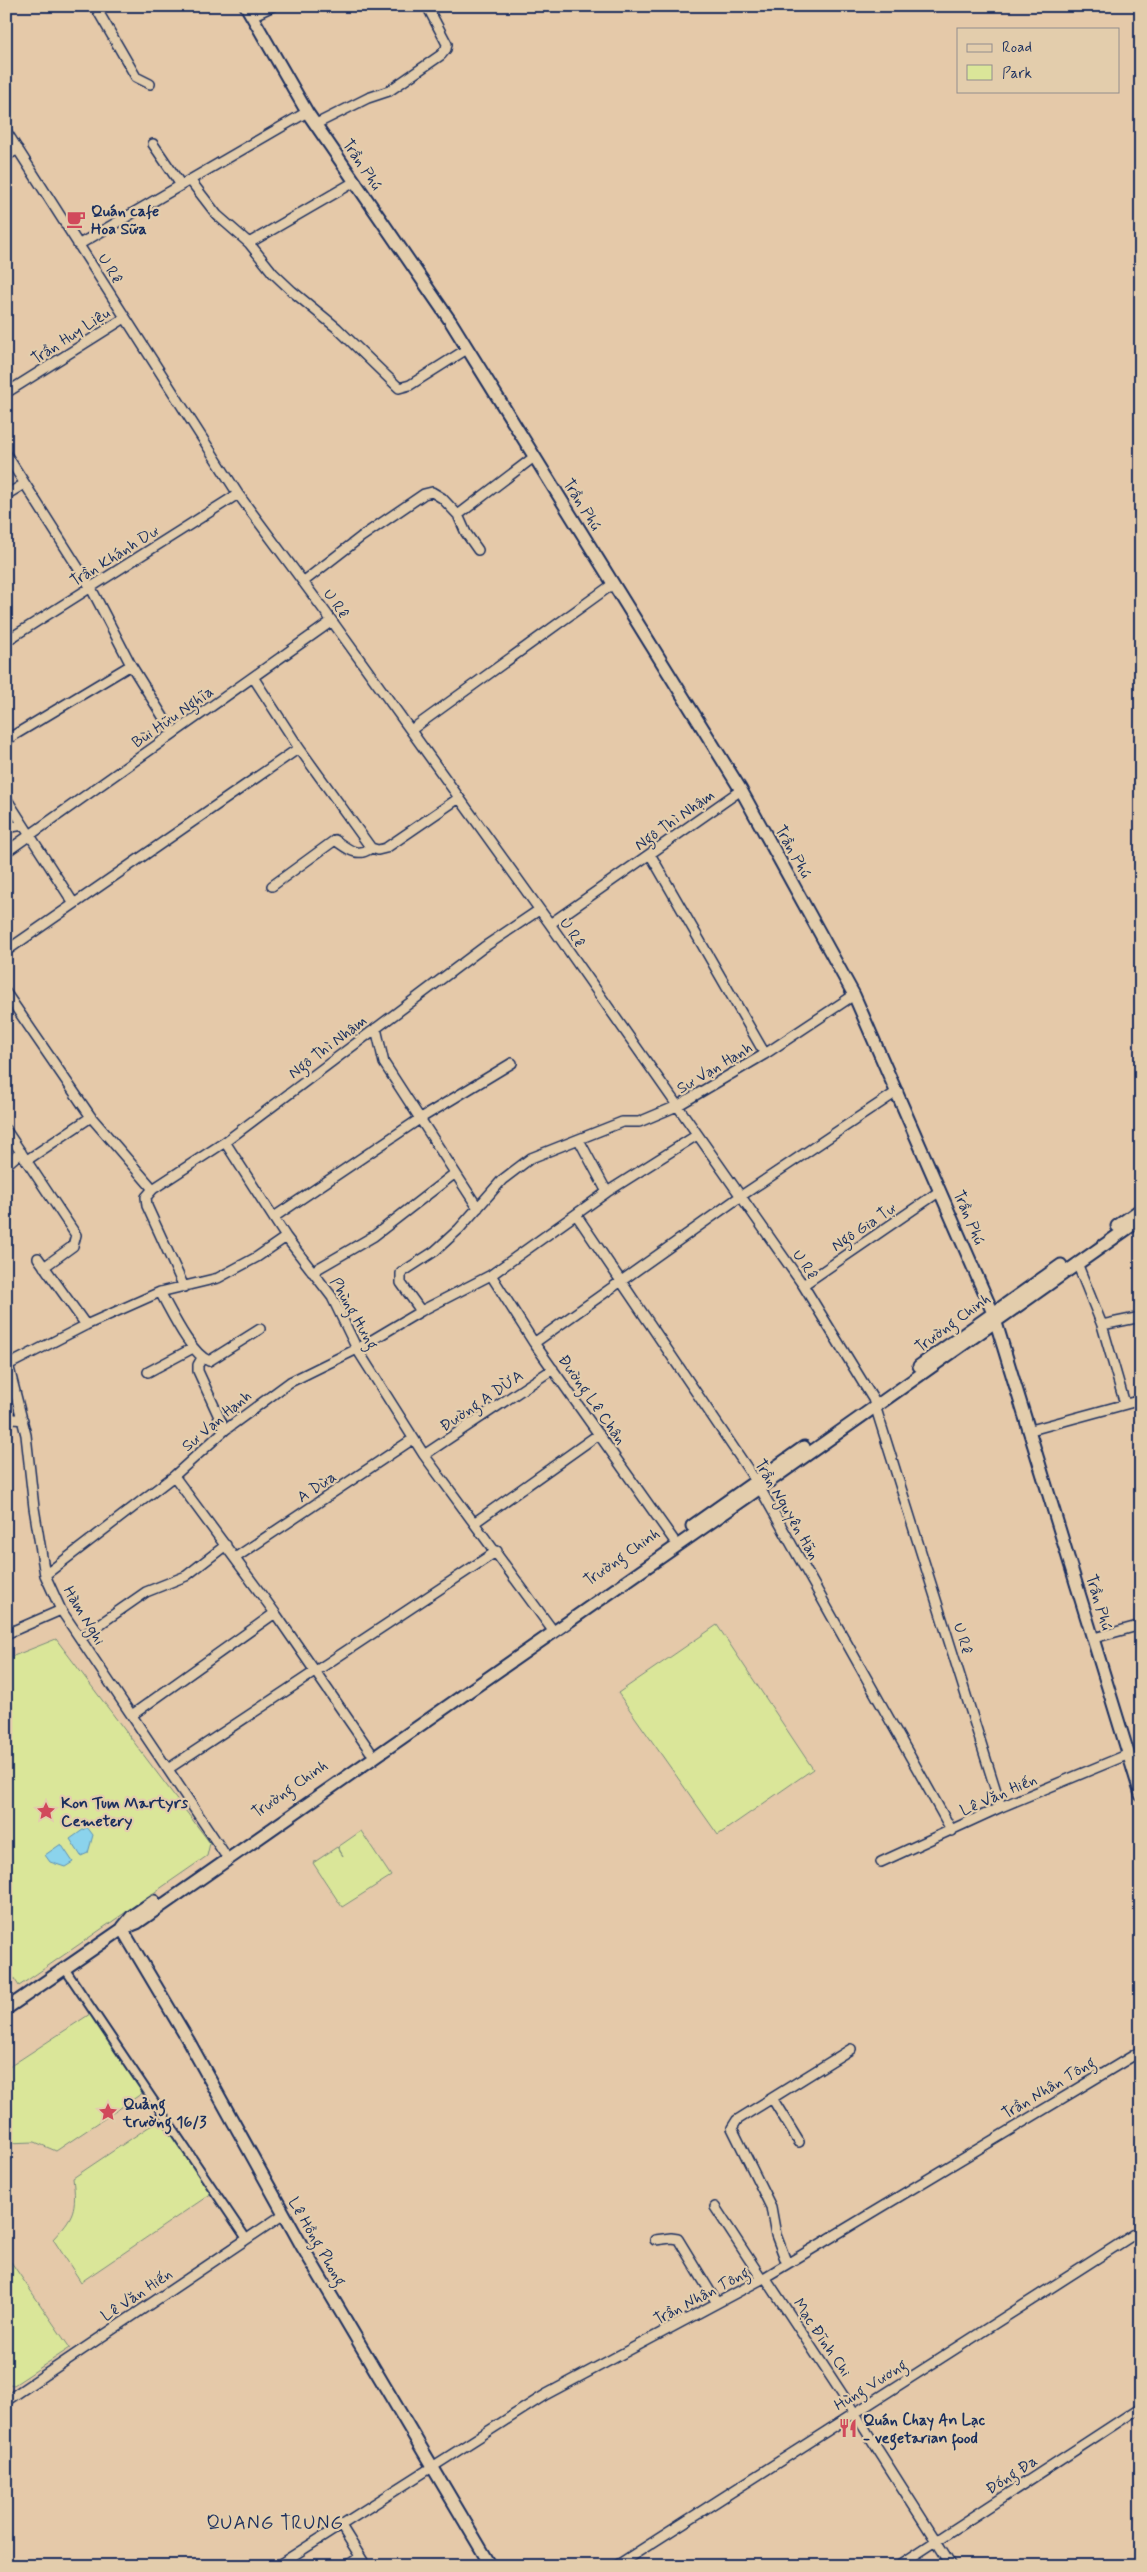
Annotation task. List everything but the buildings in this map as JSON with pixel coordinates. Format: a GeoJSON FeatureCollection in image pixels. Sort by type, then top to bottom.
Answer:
{"type":"FeatureCollection","features":[{"type":"Feature","properties":{"kind":"street"},"geometry":{"type":"LineString","coordinates":[[95,6],[136,77],[150,84]]}},
{"type":"Feature","properties":{"kind":"street"},"geometry":{"type":"LineString","coordinates":[[249,11],[273,6]]}},
{"type":"Feature","properties":{"kind":"street"},"geometry":{"type":"LineString","coordinates":[[316,124],[368,98],[389,91],[441,55],[446,49],[446,44],[427,6]]}},
{"type":"Feature","properties":{"kind":"street","name":"Trần Phú"},"geometry":{"type":"LineString","coordinates":[[249,11],[307,112],[356,182],[467,350],[741,790],[854,995],[898,1091],[994,1317],[1031,1430],[1141,1795]]}},
{"type":"Feature","properties":{"kind":"street"},"geometry":{"type":"LineString","coordinates":[[78,245],[307,112]]}},
{"type":"Feature","properties":{"kind":"street","name":"U Rê"},"geometry":{"type":"LineString","coordinates":[[6,131],[238,494],[411,730],[741,1196],[803,1285],[874,1402],[1001,1808]]}},
{"type":"Feature","properties":{"kind":"street"},"geometry":{"type":"LineString","coordinates":[[153,144],[185,183],[249,243],[279,279],[337,328],[399,388],[410,385],[467,350]]}},
{"type":"Feature","properties":{"kind":"street"},"geometry":{"type":"LineString","coordinates":[[6,156],[18,149]]}},
{"type":"Feature","properties":{"kind":"street"},"geometry":{"type":"LineString","coordinates":[[249,243],[356,182]]}},
{"type":"Feature","properties":{"kind":"street","name":"Trần Huy Liệu"},"geometry":{"type":"LineString","coordinates":[[6,393],[125,318]]}},
{"type":"Feature","properties":{"kind":"street"},"geometry":{"type":"LineString","coordinates":[[6,454],[91,588],[131,665],[173,733]]}},
{"type":"Feature","properties":{"kind":"street"},"geometry":{"type":"LineString","coordinates":[[458,515],[534,457]]}},
{"type":"Feature","properties":{"kind":"street"},"geometry":{"type":"LineString","coordinates":[[6,495],[24,484]]}},
{"type":"Feature","properties":{"kind":"street"},"geometry":{"type":"LineString","coordinates":[[303,582],[361,537],[424,494],[432,492],[442,498],[458,515],[466,534],[478,550]]}},
{"type":"Feature","properties":{"kind":"street","name":"Trần Khánh Dư"},"geometry":{"type":"LineString","coordinates":[[6,641],[238,494]]}},
{"type":"Feature","properties":{"kind":"street"},"geometry":{"type":"LineString","coordinates":[[411,730],[613,584]]}},
{"type":"Feature","properties":{"kind":"street","name":"Bùi Hữu Nghĩa"},"geometry":{"type":"LineString","coordinates":[[6,852],[332,621]]}},
{"type":"Feature","properties":{"kind":"street"},"geometry":{"type":"LineString","coordinates":[[6,740],[131,665]]}},
{"type":"Feature","properties":{"kind":"street"},"geometry":{"type":"LineString","coordinates":[[253,677],[299,748],[371,848],[378,850],[386,848],[459,798]]}},
{"type":"Feature","properties":{"kind":"street"},"geometry":{"type":"LineString","coordinates":[[6,951],[299,748]]}},
{"type":"Feature","properties":{"kind":"street","name":"Ngô Thì Nhậm"},"geometry":{"type":"LineString","coordinates":[[550,924],[741,790]]}},
{"type":"Feature","properties":{"kind":"street"},"geometry":{"type":"LineString","coordinates":[[6,798],[74,904]]}},
{"type":"Feature","properties":{"kind":"street"},"geometry":{"type":"LineString","coordinates":[[6,828],[23,825]]}},
{"type":"Feature","properties":{"kind":"street"},"geometry":{"type":"LineString","coordinates":[[272,886],[335,840],[354,853],[365,853],[371,848]]}},
{"type":"Feature","properties":{"kind":"street"},"geometry":{"type":"LineString","coordinates":[[650,854],[765,1054]]}},
{"type":"Feature","properties":{"kind":"street","name":"Ngô Thì Nhậm"},"geometry":{"type":"LineString","coordinates":[[153,1189],[225,1142],[484,948],[539,910]]}},
{"type":"Feature","properties":{"kind":"street"},"geometry":{"type":"LineString","coordinates":[[6,993],[91,1117],[153,1189],[146,1197],[147,1206],[184,1287]]}},
{"type":"Feature","properties":{"kind":"street","name":"Sư Vạn Hạnh"},"geometry":{"type":"LineString","coordinates":[[421,1311],[401,1283],[401,1273],[435,1251],[478,1208],[502,1180],[531,1158],[622,1122],[639,1122],[677,1106],[765,1054],[854,995]]}},
{"type":"Feature","properties":{"kind":"street"},"geometry":{"type":"LineString","coordinates":[[376,1028],[384,1062],[421,1118],[454,1174],[478,1208]]}},
{"type":"Feature","properties":{"kind":"street"},"geometry":{"type":"LineString","coordinates":[[274,1217],[421,1118],[512,1063]]}},
{"type":"Feature","properties":{"kind":"street"},"geometry":{"type":"LineString","coordinates":[[534,1342],[741,1196],[898,1091]]}},
{"type":"Feature","properties":{"kind":"street"},"geometry":{"type":"LineString","coordinates":[[6,1165],[91,1117]]}},
{"type":"Feature","properties":{"kind":"street"},"geometry":{"type":"LineString","coordinates":[[6,1130],[72,1229],[76,1240],[73,1246],[44,1267]]}},
{"type":"Feature","properties":{"kind":"street","name":"Sư Vạn Hạnh"},"geometry":{"type":"LineString","coordinates":[[46,1575],[174,1476],[225,1430],[290,1382],[357,1349],[421,1311],[491,1276],[608,1192],[697,1135]]}},
{"type":"Feature","properties":{"kind":"street"},"geometry":{"type":"LineString","coordinates":[[579,1140],[608,1192]]}},
{"type":"Feature","properties":{"kind":"street"},"geometry":{"type":"LineString","coordinates":[[8,1360],[160,1292],[218,1278],[257,1257],[286,1237],[225,1142]]}},
{"type":"Feature","properties":{"kind":"street"},"geometry":{"type":"LineString","coordinates":[[312,1272],[374,1236],[454,1174]]}},
{"type":"Feature","properties":{"kind":"street","name":"Ngô Gia Tự"},"geometry":{"type":"LineString","coordinates":[[803,1285],[940,1191]]}},
{"type":"Feature","properties":{"kind":"street","name":"Trường Chinh"},"geometry":{"type":"LineString","coordinates":[[6,2009],[122,1929],[137,1923],[994,1317],[1141,1209]]}},
{"type":"Feature","properties":{"kind":"street","name":"Trần Nguyên Hãn"},"geometry":{"type":"LineString","coordinates":[[577,1216],[758,1484],[952,1831]]}},
{"type":"Feature","properties":{"kind":"street","name":"Trường Chinh"},"geometry":{"type":"LineString","coordinates":[[994,1317],[1141,1219]]}},
{"type":"Feature","properties":{"kind":"street","name":"Phùng Hưng"},"geometry":{"type":"LineString","coordinates":[[286,1237],[332,1297],[357,1349],[424,1456],[497,1552],[552,1629]]}},
{"type":"Feature","properties":{"kind":"street"},"geometry":{"type":"LineString","coordinates":[[38,1258],[86,1324]]}},
{"type":"Feature","properties":{"kind":"street"},"geometry":{"type":"LineString","coordinates":[[1077,1263],[1102,1325],[1125,1404]]}},
{"type":"Feature","properties":{"kind":"street","name":"Đường Lê Chân"},"geometry":{"type":"LineString","coordinates":[[491,1276],[534,1342],[673,1539]]}},
{"type":"Feature","properties":{"kind":"street"},"geometry":{"type":"LineString","coordinates":[[160,1292],[193,1348],[202,1358],[209,1361],[260,1329]]}},
{"type":"Feature","properties":{"kind":"street"},"geometry":{"type":"LineString","coordinates":[[1102,1325],[1141,1317]]}},
{"type":"Feature","properties":{"kind":"street"},"geometry":{"type":"LineString","coordinates":[[148,1372],[193,1348]]}},
{"type":"Feature","properties":{"kind":"street"},"geometry":{"type":"LineString","coordinates":[[202,1358],[198,1365],[198,1372],[225,1430]]}},
{"type":"Feature","properties":{"kind":"street","name":"Hàm Nghi"},"geometry":{"type":"LineString","coordinates":[[8,1360],[23,1420],[30,1461],[34,1508],[46,1575],[61,1610],[224,1854]]}},
{"type":"Feature","properties":{"kind":"street","name":"Đường A DỪA"},"geometry":{"type":"LineString","coordinates":[[424,1456],[554,1369]]}},
{"type":"Feature","properties":{"kind":"street"},"geometry":{"type":"LineString","coordinates":[[1031,1430],[1141,1400]]}},
{"type":"Feature","properties":{"kind":"street"},"geometry":{"type":"LineString","coordinates":[[6,1418],[23,1420]]}},
{"type":"Feature","properties":{"kind":"street"},"geometry":{"type":"LineString","coordinates":[[474,1523],[599,1434]]}},
{"type":"Feature","properties":{"kind":"street","name":"A Dừa"},"geometry":{"type":"LineString","coordinates":[[235,1558],[414,1439]]}},
{"type":"Feature","properties":{"kind":"street"},"geometry":{"type":"LineString","coordinates":[[174,1476],[317,1671],[370,1751]]}},
{"type":"Feature","properties":{"kind":"street","name":"Trường Chinh"},"geometry":{"type":"LineString","coordinates":[[122,1929],[132,1916],[370,1751],[552,1629],[673,1539],[758,1484]]}},
{"type":"Feature","properties":{"kind":"street"},"geometry":{"type":"LineString","coordinates":[[80,1638],[146,1592],[186,1576],[226,1545]]}},
{"type":"Feature","properties":{"kind":"street"},"geometry":{"type":"LineString","coordinates":[[168,1770],[497,1552]]}},
{"type":"Feature","properties":{"kind":"street"},"geometry":{"type":"LineString","coordinates":[[6,1634],[61,1610]]}},
{"type":"Feature","properties":{"kind":"street"},"geometry":{"type":"LineString","coordinates":[[132,1715],[275,1613]]}},
{"type":"Feature","properties":{"kind":"street"},"geometry":{"type":"LineString","coordinates":[[1094,1638],[1141,1625]]}},
{"type":"Feature","properties":{"kind":"street","name":"Lê Văn Hiến"},"geometry":{"type":"LineString","coordinates":[[880,1862],[1128,1754]]}},
{"type":"Feature","properties":{"kind":"street","name":"Lê Hồng Phong"},"geometry":{"type":"LineString","coordinates":[[122,1929],[188,2040],[284,2214],[430,2466],[491,2566]]}},
{"type":"Feature","properties":{"kind":"street"},"geometry":{"type":"LineString","coordinates":[[65,1969],[246,2238]]}},
{"type":"Feature","properties":{"kind":"street"},"geometry":{"type":"LineString","coordinates":[[787,2264],[776,2235],[771,2206],[732,2128],[737,2120],[851,2049]]}},
{"type":"Feature","properties":{"kind":"street","name":"Trần Nhân Tông"},"geometry":{"type":"LineString","coordinates":[[276,2566],[430,2466],[566,2383],[763,2278],[1141,2051]]}},
{"type":"Feature","properties":{"kind":"street"},"geometry":{"type":"LineString","coordinates":[[772,2098],[799,2142]]}},
{"type":"Feature","properties":{"kind":"street","name":"Mạc Đĩnh Chi"},"geometry":{"type":"LineString","coordinates":[[715,2206],[854,2412],[952,2566]]}},
{"type":"Feature","properties":{"kind":"street","name":"Lê Văn Hiến"},"geometry":{"type":"LineString","coordinates":[[6,2401],[284,2214]]}},
{"type":"Feature","properties":{"kind":"street","name":"Hùng Vương"},"geometry":{"type":"LineString","coordinates":[[616,2566],[1141,2230]]}},
{"type":"Feature","properties":{"kind":"street"},"geometry":{"type":"LineString","coordinates":[[655,2240],[678,2239],[717,2303]]}},
{"type":"Feature","properties":{"kind":"street","name":"Đống Đa"},"geometry":{"type":"LineString","coordinates":[[898,2566],[1141,2407]]}},
{"type":"Feature","properties":{"kind":"street"},"geometry":{"type":"LineString","coordinates":[[340,2524],[366,2566]]}},
{"type":"Feature","properties":{"kind":"street"},"geometry":{"type":"LineString","coordinates":[[347,2566],[360,2557]]}},
{"type":"Feature","properties":{"kind":"green space"},"geometry":{"type":"Polygon","coordinates":[[[717,1625],[813,1769],[718,1835],[618,1693],[717,1625]]]}},
{"type":"Feature","properties":{"kind":"green space"},"geometry":{"type":"Polygon","coordinates":[[[56,1639],[210,1843],[207,1856],[19,1986],[6,1966],[6,1689],[9,1688],[6,1659],[56,1639]]]}},
{"type":"Feature","properties":{"kind":"green space"},"geometry":{"type":"Polygon","coordinates":[[[361,1831],[391,1876],[342,1907],[313,1863],[337,1847],[343,1856],[338,1847],[361,1831]]]}},
{"type":"Feature","properties":{"kind":"green space"},"geometry":{"type":"Polygon","coordinates":[[[93,2012],[147,2090],[56,2151],[35,2142],[6,2143],[6,2069],[93,2012]]]}},
{"type":"Feature","properties":{"kind":"green space"},"geometry":{"type":"Polygon","coordinates":[[[165,2116],[215,2191],[81,2282],[53,2239],[66,2224],[72,2212],[75,2198],[73,2178],[165,2116]]]}},
{"type":"Feature","properties":{"kind":"green space"},"geometry":{"type":"Polygon","coordinates":[[[11,2262],[70,2348],[14,2385],[6,2383],[6,2265],[11,2262]]]}},
{"type":"Feature","properties":{"kind":"water"},"geometry":{"type":"Polygon","coordinates":[[[87,1827],[93,1835],[88,1853],[81,1856],[70,1839],[87,1827]]]}},
{"type":"Feature","properties":{"kind":"water"},"geometry":{"type":"Polygon","coordinates":[[[61,1844],[73,1862],[65,1867],[50,1862],[45,1855],[61,1844]]]}},
{"type":"Feature","properties":{"kind":"place","name":"Quán cafe Hoa Sữa"},"geometry":{"type":"Point","coordinates":[76,219]}},
{"type":"Feature","properties":{"kind":"place","name":"Kon Tum Martyrs Cemetery"},"geometry":{"type":"Point","coordinates":[46,1811]}},
{"type":"Feature","properties":{"kind":"place","name":"Quảng trường 16/3"},"geometry":{"type":"Point","coordinates":[108,2112]}},
{"type":"Feature","properties":{"kind":"place","name":"Quán Chay An Lạc - vegetarian food"},"geometry":{"type":"Point","coordinates":[848,2428]}},
{"type":"Feature","properties":{"kind":"district","name":"QUANG TRUNG"},"geometry":{"type":"Point","coordinates":[275,2522]}}]}
